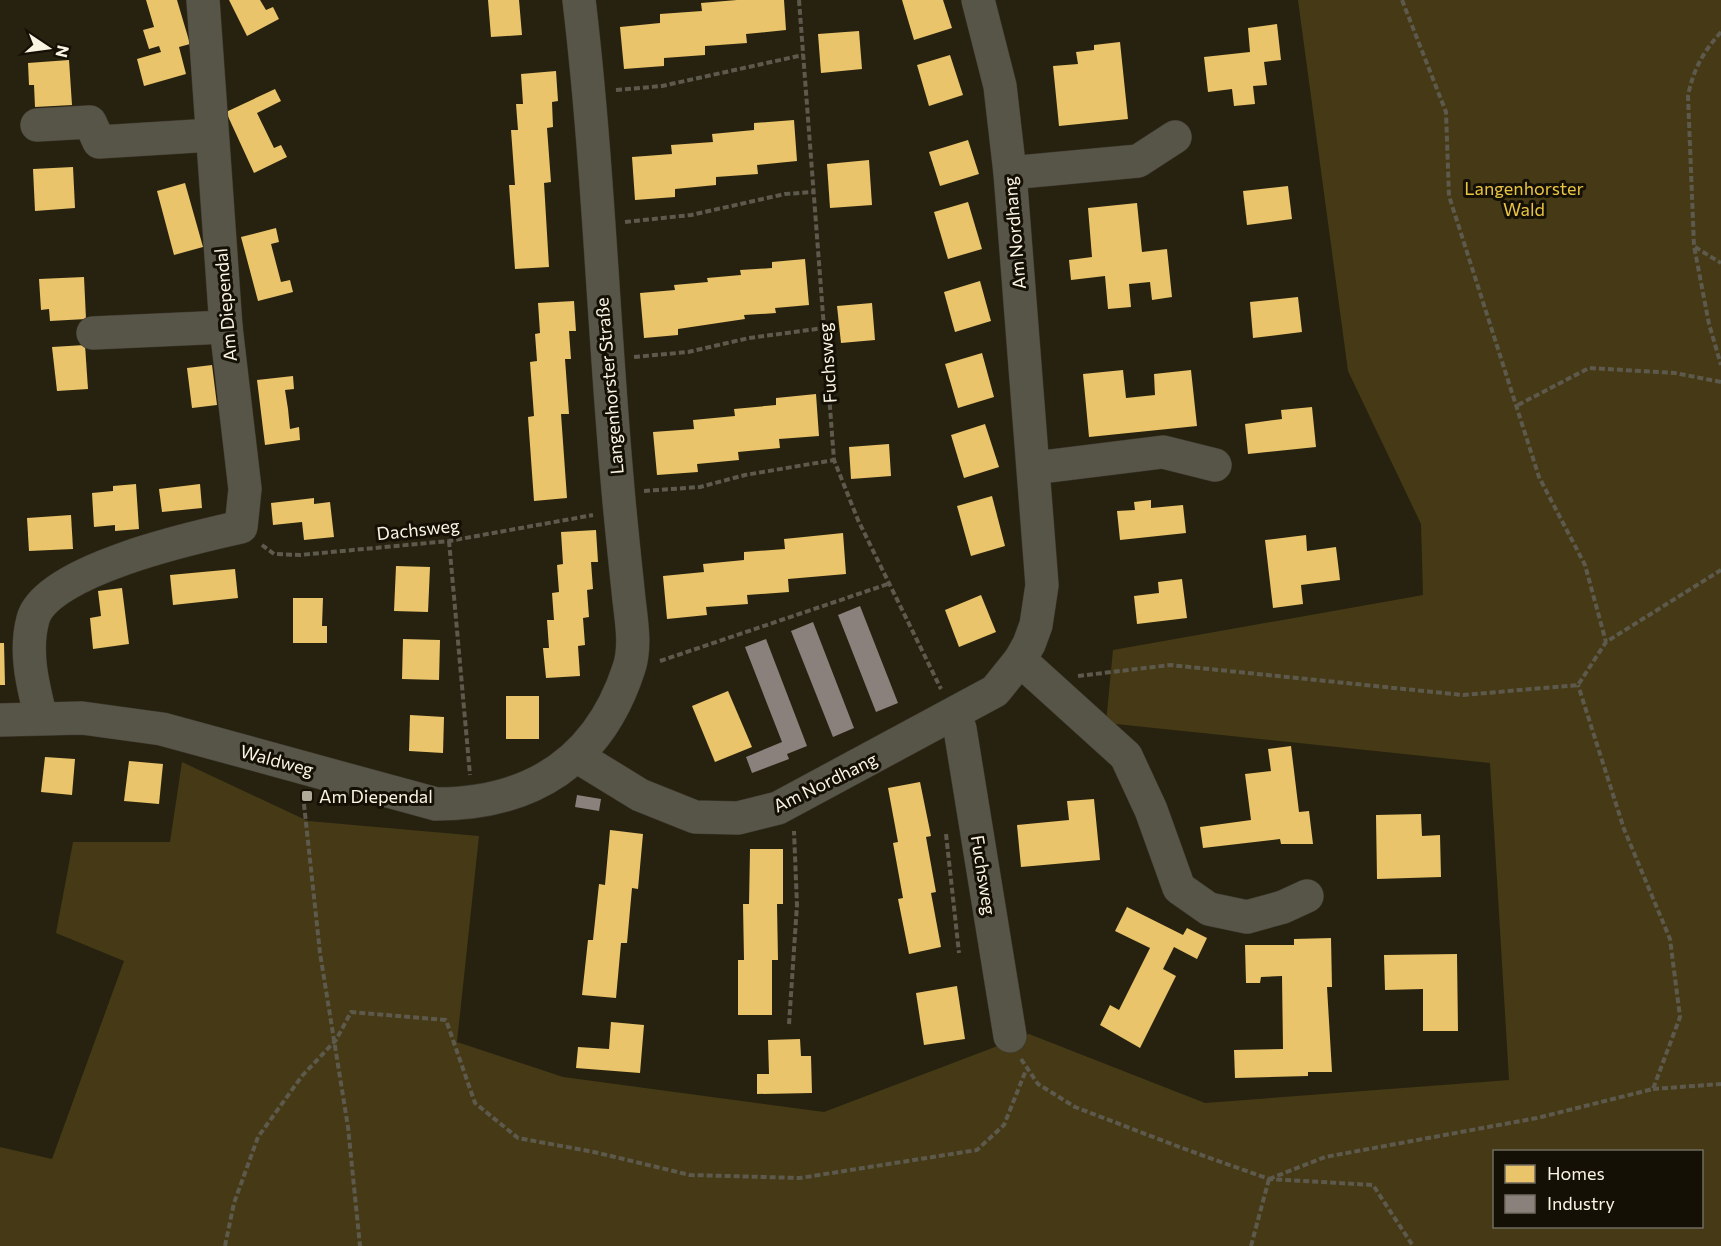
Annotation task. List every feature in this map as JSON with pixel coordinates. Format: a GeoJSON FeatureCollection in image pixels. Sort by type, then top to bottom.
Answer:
{"type":"FeatureCollection","features":[{"type":"Feature","properties":{"kind":"street","name":"Am Diependal"},"geometry":{"type":"LineString","coordinates":[[203,0],[226,327],[245,489],[241,527]]}},
{"type":"Feature","properties":{"kind":"street","name":"Langenhorster Straße"},"geometry":{"type":"LineString","coordinates":[[578,757],[600,729],[617,697],[630,666],[632,634],[617,481],[579,0]]}},
{"type":"Feature","properties":{"kind":"street","name":"Am Nordhang"},"geometry":{"type":"LineString","coordinates":[[578,757],[640,795],[695,817],[738,818],[778,808],[948,703],[995,692],[1020,660],[1036,625],[1042,585],[1010,173],[1000,86],[978,0]]}},
{"type":"Feature","properties":{"kind":"street"},"geometry":{"type":"LineString","coordinates":[[37,125],[90,122],[99,142],[212,135]]}},
{"type":"Feature","properties":{"kind":"street"},"geometry":{"type":"LineString","coordinates":[[1010,173],[1138,161],[1174,137]]}},
{"type":"Feature","properties":{"kind":"street"},"geometry":{"type":"LineString","coordinates":[[93,333],[226,327]]}},
{"type":"Feature","properties":{"kind":"street"},"geometry":{"type":"LineString","coordinates":[[1034,468],[1163,452],[1215,465]]}},
{"type":"Feature","properties":{"kind":"street"},"geometry":{"type":"LineString","coordinates":[[41,718],[32,682],[29,650],[33,617],[50,594],[137,553],[241,527]]}},
{"type":"Feature","properties":{"kind":"street"},"geometry":{"type":"LineString","coordinates":[[1020,660],[1126,756],[1151,810],[1179,888],[1209,909],[1248,917],[1283,907],[1307,896]]}},
{"type":"Feature","properties":{"kind":"street","name":"Fuchsweg"},"geometry":{"type":"LineString","coordinates":[[948,703],[960,729],[1010,1036]]}},
{"type":"Feature","properties":{"kind":"street","name":"Waldweg"},"geometry":{"type":"LineString","coordinates":[[0,720],[82,718],[162,729],[436,804],[463,804],[516,793],[578,757]]}},
{"type":"Feature","properties":{"kind":"path","name":"Fuchsweg"},"geometry":{"type":"LineString","coordinates":[[799,0],[834,460],[888,584],[948,703]]}},
{"type":"Feature","properties":{"kind":"path"},"geometry":{"type":"LineString","coordinates":[[1402,0],[1446,112],[1449,196],[1518,405],[1539,477],[1585,565],[1606,642]]}},
{"type":"Feature","properties":{"kind":"path"},"geometry":{"type":"LineString","coordinates":[[1721,32],[1701,55],[1692,75],[1688,96],[1694,246],[1709,324],[1721,364]]}},
{"type":"Feature","properties":{"kind":"path"},"geometry":{"type":"LineString","coordinates":[[606,91],[662,86],[803,56]]}},
{"type":"Feature","properties":{"kind":"path"},"geometry":{"type":"LineString","coordinates":[[616,223],[691,214],[785,194],[813,192]]}},
{"type":"Feature","properties":{"kind":"path"},"geometry":{"type":"LineString","coordinates":[[1694,246],[1721,263]]}},
{"type":"Feature","properties":{"kind":"path","name":"Langenhorster Straße"},"geometry":{"type":"LineString","coordinates":[[627,358],[688,352],[749,338],[824,328]]}},
{"type":"Feature","properties":{"kind":"path"},"geometry":{"type":"LineString","coordinates":[[1518,405],[1589,368],[1675,373],[1721,382]]}},
{"type":"Feature","properties":{"kind":"path","name":"Langenhorster Straße"},"geometry":{"type":"LineString","coordinates":[[638,492],[700,487],[746,475],[834,460]]}},
{"type":"Feature","properties":{"kind":"path","name":"Dachsweg"},"geometry":{"type":"LineString","coordinates":[[241,527],[274,554],[300,555],[448,541],[596,514]]}},
{"type":"Feature","properties":{"kind":"path"},"geometry":{"type":"LineString","coordinates":[[448,541],[471,781]]}},
{"type":"Feature","properties":{"kind":"path"},"geometry":{"type":"LineString","coordinates":[[1578,685],[1606,642],[1721,570]]}},
{"type":"Feature","properties":{"kind":"path"},"geometry":{"type":"LineString","coordinates":[[651,664],[888,584]]}},
{"type":"Feature","properties":{"kind":"path"},"geometry":{"type":"LineString","coordinates":[[1049,687],[1060,678],[1170,665],[1463,695],[1578,685]]}},
{"type":"Feature","properties":{"kind":"path"},"geometry":{"type":"LineString","coordinates":[[1578,685],[1624,829],[1670,939],[1680,1017],[1653,1089]]}},
{"type":"Feature","properties":{"kind":"path"},"geometry":{"type":"LineString","coordinates":[[299,767],[320,953],[336,1040],[359,1211],[360,1246]]}},
{"type":"Feature","properties":{"kind":"path"},"geometry":{"type":"LineString","coordinates":[[946,828],[959,953]]}},
{"type":"Feature","properties":{"kind":"path"},"geometry":{"type":"LineString","coordinates":[[789,1024],[797,905],[794,829]]}},
{"type":"Feature","properties":{"kind":"path"},"geometry":{"type":"LineString","coordinates":[[225,1246],[234,1203],[258,1137],[302,1076],[336,1040],[351,1012],[446,1020],[475,1103],[518,1138],[594,1152],[690,1175],[800,1178],[977,1150],[1004,1125],[1026,1070]]}},
{"type":"Feature","properties":{"kind":"path"},"geometry":{"type":"LineString","coordinates":[[1010,1036],[1026,1070],[1038,1084],[1075,1107],[1269,1179],[1373,1185],[1413,1246]]}},
{"type":"Feature","properties":{"kind":"path"},"geometry":{"type":"LineString","coordinates":[[1269,1179],[1325,1157],[1537,1118],[1653,1089],[1721,1084]]}},
{"type":"Feature","properties":{"kind":"path"},"geometry":{"type":"LineString","coordinates":[[1251,1246],[1269,1179]]}},
{"type":"Feature","properties":{"kind":"green space","name":"Langenhorster Wald"},"geometry":{"type":"Polygon","coordinates":[[[1298,0],[1721,0],[1721,1246],[0,1246],[0,1147],[52,1159],[124,961],[56,933],[73,842],[170,842],[182,762],[308,821],[479,836],[457,1042],[563,1077],[824,1112],[1029,1034],[1205,1103],[1509,1080],[1490,763],[1106,723],[1113,650],[1423,595],[1421,524],[1348,371],[1298,0]]]}},
{"type":"Feature","properties":{"kind":"building: Homes"},"geometry":{"type":"Polygon","coordinates":[[[146,0],[177,0],[190,44],[179,47],[186,74],[144,86],[137,59],[161,52],[159,46],[149,49],[143,30],[154,27],[146,0]]]}},
{"type":"Feature","properties":{"kind":"building: Homes"},"geometry":{"type":"Polygon","coordinates":[[[229,0],[260,0],[266,10],[273,7],[279,19],[247,36],[229,0]]]}},
{"type":"Feature","properties":{"kind":"building: Homes"},"geometry":{"type":"Polygon","coordinates":[[[488,0],[519,0],[522,35],[491,37],[488,0]]]}},
{"type":"Feature","properties":{"kind":"building: Homes"},"geometry":{"type":"Polygon","coordinates":[[[784,0],[786,30],[746,34],[747,43],[705,46],[705,55],[664,58],[664,66],[624,69],[620,27],[660,23],[660,14],[702,11],[701,3],[784,0]]]}},
{"type":"Feature","properties":{"kind":"building: Homes"},"geometry":{"type":"Polygon","coordinates":[[[902,0],[943,0],[952,28],[914,40],[902,0]]]}},
{"type":"Feature","properties":{"kind":"building: Homes"},"geometry":{"type":"Polygon","coordinates":[[[1277,24],[1281,60],[1264,62],[1267,85],[1253,86],[1255,104],[1234,106],[1232,89],[1208,92],[1204,57],[1250,52],[1248,28],[1277,24]]]}},
{"type":"Feature","properties":{"kind":"building: Homes"},"geometry":{"type":"Polygon","coordinates":[[[859,31],[862,69],[821,73],[818,34],[859,31]]]}},
{"type":"Feature","properties":{"kind":"building: Homes"},"geometry":{"type":"Polygon","coordinates":[[[1120,42],[1128,119],[1059,126],[1053,66],[1078,64],[1076,52],[1094,50],[1094,45],[1120,42]]]}},
{"type":"Feature","properties":{"kind":"building: Homes"},"geometry":{"type":"Polygon","coordinates":[[[950,55],[963,95],[929,106],[917,65],[950,55]]]}},
{"type":"Feature","properties":{"kind":"building: Homes"},"geometry":{"type":"Polygon","coordinates":[[[69,60],[72,105],[35,107],[34,85],[29,85],[28,63],[69,60]]]}},
{"type":"Feature","properties":{"kind":"building: Homes"},"geometry":{"type":"Polygon","coordinates":[[[556,71],[558,101],[552,102],[553,127],[547,128],[551,182],[544,183],[549,267],[515,269],[509,185],[515,185],[511,130],[518,130],[516,104],[523,104],[521,74],[556,71]]]}},
{"type":"Feature","properties":{"kind":"building: Homes"},"geometry":{"type":"Polygon","coordinates":[[[275,89],[281,101],[257,113],[274,148],[281,145],[287,157],[254,173],[226,112],[275,89]]]}},
{"type":"Feature","properties":{"kind":"building: Homes"},"geometry":{"type":"Polygon","coordinates":[[[794,120],[797,161],[757,165],[758,174],[716,177],[716,185],[675,189],[675,197],[635,200],[632,157],[672,154],[671,145],[713,142],[712,134],[754,130],[754,123],[794,120]]]}},
{"type":"Feature","properties":{"kind":"building: Homes"},"geometry":{"type":"Polygon","coordinates":[[[968,140],[979,174],[940,186],[929,152],[968,140]]]}},
{"type":"Feature","properties":{"kind":"building: Homes"},"geometry":{"type":"Polygon","coordinates":[[[869,160],[872,205],[830,208],[827,164],[869,160]]]}},
{"type":"Feature","properties":{"kind":"building: Homes"},"geometry":{"type":"Polygon","coordinates":[[[73,167],[75,208],[35,211],[33,169],[73,167]]]}},
{"type":"Feature","properties":{"kind":"building: Homes"},"geometry":{"type":"Polygon","coordinates":[[[185,183],[203,247],[174,255],[157,191],[185,183]]]}},
{"type":"Feature","properties":{"kind":"building: Homes"},"geometry":{"type":"Polygon","coordinates":[[[1288,186],[1292,219],[1247,225],[1243,191],[1288,186]]]}},
{"type":"Feature","properties":{"kind":"building: Homes"},"geometry":{"type":"Polygon","coordinates":[[[968,202],[982,249],[948,259],[934,212],[968,202]]]}},
{"type":"Feature","properties":{"kind":"building: Homes"},"geometry":{"type":"Polygon","coordinates":[[[1137,203],[1142,252],[1167,249],[1172,297],[1152,300],[1150,282],[1129,284],[1131,307],[1108,309],[1105,276],[1071,280],[1069,260],[1092,257],[1088,208],[1137,203]]]}},
{"type":"Feature","properties":{"kind":"building: Homes"},"geometry":{"type":"Polygon","coordinates":[[[276,228],[279,242],[271,244],[281,282],[290,280],[293,292],[258,301],[241,237],[276,228]]]}},
{"type":"Feature","properties":{"kind":"building: Homes"},"geometry":{"type":"Polygon","coordinates":[[[805,259],[809,305],[775,308],[776,313],[744,315],[745,319],[678,329],[678,335],[644,338],[640,293],[675,290],[674,285],[708,282],[707,278],[741,275],[740,270],[772,268],[772,262],[805,259]]]}},
{"type":"Feature","properties":{"kind":"building: Homes"},"geometry":{"type":"Polygon","coordinates":[[[84,277],[86,319],[50,321],[49,309],[41,310],[39,279],[84,277]]]}},
{"type":"Feature","properties":{"kind":"building: Homes"},"geometry":{"type":"Polygon","coordinates":[[[980,281],[991,321],[955,332],[944,292],[980,281]]]}},
{"type":"Feature","properties":{"kind":"building: Homes"},"geometry":{"type":"Polygon","coordinates":[[[1298,297],[1302,332],[1253,338],[1250,302],[1298,297]]]}},
{"type":"Feature","properties":{"kind":"building: Homes"},"geometry":{"type":"Polygon","coordinates":[[[574,301],[576,331],[569,331],[571,359],[565,359],[569,414],[561,414],[567,498],[534,501],[528,417],[534,416],[530,362],[537,361],[535,334],[540,333],[538,303],[574,301]]]}},
{"type":"Feature","properties":{"kind":"building: Homes"},"geometry":{"type":"Polygon","coordinates":[[[872,303],[875,340],[841,343],[837,306],[872,303]]]}},
{"type":"Feature","properties":{"kind":"building: Homes"},"geometry":{"type":"Polygon","coordinates":[[[85,345],[88,389],[57,391],[52,347],[85,345]]]}},
{"type":"Feature","properties":{"kind":"building: Homes"},"geometry":{"type":"Polygon","coordinates":[[[982,353],[994,397],[958,408],[945,364],[982,353]]]}},
{"type":"Feature","properties":{"kind":"building: Homes"},"geometry":{"type":"Polygon","coordinates":[[[212,365],[217,405],[192,408],[187,368],[212,365]]]}},
{"type":"Feature","properties":{"kind":"building: Homes"},"geometry":{"type":"Polygon","coordinates":[[[1123,370],[1126,398],[1155,395],[1154,374],[1191,370],[1197,426],[1089,437],[1083,374],[1123,370]]]}},
{"type":"Feature","properties":{"kind":"building: Homes"},"geometry":{"type":"Polygon","coordinates":[[[293,376],[294,389],[285,390],[290,429],[299,427],[300,440],[265,445],[257,380],[293,376]]]}},
{"type":"Feature","properties":{"kind":"building: Homes"},"geometry":{"type":"Polygon","coordinates":[[[816,394],[819,436],[779,439],[780,448],[738,452],[739,460],[697,464],[698,472],[657,475],[653,432],[694,429],[693,420],[735,416],[734,409],[776,405],[776,398],[816,394]]]}},
{"type":"Feature","properties":{"kind":"building: Homes"},"geometry":{"type":"Polygon","coordinates":[[[1312,407],[1316,447],[1248,454],[1245,424],[1282,419],[1281,410],[1312,407]]]}},
{"type":"Feature","properties":{"kind":"building: Homes"},"geometry":{"type":"Polygon","coordinates":[[[985,424],[999,467],[964,478],[951,435],[985,424]]]}},
{"type":"Feature","properties":{"kind":"building: Homes"},"geometry":{"type":"Polygon","coordinates":[[[889,444],[891,476],[851,479],[849,447],[889,444]]]}},
{"type":"Feature","properties":{"kind":"building: Homes"},"geometry":{"type":"Polygon","coordinates":[[[136,484],[139,529],[115,531],[115,525],[94,527],[92,493],[113,491],[113,486],[136,484]]]}},
{"type":"Feature","properties":{"kind":"building: Homes"},"geometry":{"type":"Polygon","coordinates":[[[200,484],[202,508],[162,512],[159,489],[200,484]]]}},
{"type":"Feature","properties":{"kind":"building: Homes"},"geometry":{"type":"Polygon","coordinates":[[[992,496],[1005,546],[971,556],[957,506],[992,496]]]}},
{"type":"Feature","properties":{"kind":"building: Homes"},"geometry":{"type":"Polygon","coordinates":[[[314,498],[314,504],[330,502],[334,537],[304,540],[302,522],[273,525],[271,503],[314,498]]]}},
{"type":"Feature","properties":{"kind":"building: Homes"},"geometry":{"type":"Polygon","coordinates":[[[1151,500],[1151,508],[1183,505],[1186,533],[1120,540],[1117,511],[1135,510],[1134,502],[1151,500]]]}},
{"type":"Feature","properties":{"kind":"building: Homes"},"geometry":{"type":"Polygon","coordinates":[[[71,515],[73,549],[29,551],[27,518],[71,515]]]}},
{"type":"Feature","properties":{"kind":"building: Homes"},"geometry":{"type":"Polygon","coordinates":[[[596,530],[598,562],[591,562],[593,589],[587,590],[589,617],[583,618],[585,645],[578,646],[580,676],[546,678],[543,648],[549,648],[547,620],[554,620],[552,593],[559,592],[557,565],[563,564],[561,532],[596,530]]]}},
{"type":"Feature","properties":{"kind":"building: Homes"},"geometry":{"type":"Polygon","coordinates":[[[843,533],[846,574],[788,579],[789,592],[747,595],[748,604],[706,607],[707,615],[667,619],[663,576],[704,572],[703,564],[744,560],[744,552],[785,549],[784,539],[843,533]]]}},
{"type":"Feature","properties":{"kind":"building: Homes"},"geometry":{"type":"Polygon","coordinates":[[[1306,535],[1307,551],[1336,547],[1340,580],[1301,585],[1303,604],[1273,608],[1265,540],[1306,535]]]}},
{"type":"Feature","properties":{"kind":"building: Homes"},"geometry":{"type":"Polygon","coordinates":[[[396,566],[430,567],[428,612],[394,611],[396,566]]]}},
{"type":"Feature","properties":{"kind":"building: Homes"},"geometry":{"type":"Polygon","coordinates":[[[235,569],[238,598],[173,605],[170,575],[235,569]]]}},
{"type":"Feature","properties":{"kind":"building: Homes"},"geometry":{"type":"Polygon","coordinates":[[[1182,579],[1187,618],[1137,624],[1134,596],[1159,593],[1158,582],[1182,579]]]}},
{"type":"Feature","properties":{"kind":"building: Homes"},"geometry":{"type":"Polygon","coordinates":[[[122,588],[129,644],[93,649],[90,618],[101,616],[98,591],[122,588]]]}},
{"type":"Feature","properties":{"kind":"building: Homes"},"geometry":{"type":"Polygon","coordinates":[[[981,595],[996,632],[959,647],[945,610],[981,595]]]}},
{"type":"Feature","properties":{"kind":"building: Homes"},"geometry":{"type":"Polygon","coordinates":[[[293,598],[323,598],[322,626],[327,626],[327,643],[293,643],[293,598]]]}},
{"type":"Feature","properties":{"kind":"building: Homes"},"geometry":{"type":"Polygon","coordinates":[[[403,639],[440,640],[439,680],[402,679],[403,639]]]}},
{"type":"Feature","properties":{"kind":"building: Homes"},"geometry":{"type":"Polygon","coordinates":[[[0,643],[4,643],[5,685],[0,685],[0,643]]]}},
{"type":"Feature","properties":{"kind":"building: Homes"},"geometry":{"type":"Polygon","coordinates":[[[728,691],[752,747],[715,762],[692,706],[728,691]]]}},
{"type":"Feature","properties":{"kind":"building: Homes"},"geometry":{"type":"Polygon","coordinates":[[[506,696],[539,696],[539,739],[506,739],[506,696]]]}},
{"type":"Feature","properties":{"kind":"building: Homes"},"geometry":{"type":"Polygon","coordinates":[[[410,715],[444,717],[443,753],[409,751],[410,715]]]}},
{"type":"Feature","properties":{"kind":"building: Homes"},"geometry":{"type":"Polygon","coordinates":[[[1291,746],[1299,812],[1309,811],[1313,844],[1281,844],[1280,839],[1203,848],[1200,827],[1251,820],[1245,774],[1271,771],[1268,749],[1291,746]]]}},
{"type":"Feature","properties":{"kind":"building: Homes"},"geometry":{"type":"Polygon","coordinates":[[[45,757],[75,759],[72,795],[41,792],[45,757]]]}},
{"type":"Feature","properties":{"kind":"building: Homes"},"geometry":{"type":"Polygon","coordinates":[[[129,761],[163,764],[159,804],[124,801],[129,761]]]}},
{"type":"Feature","properties":{"kind":"building: Homes"},"geometry":{"type":"Polygon","coordinates":[[[920,782],[931,836],[926,837],[936,892],[931,893],[941,947],[909,954],[898,899],[903,898],[893,843],[898,842],[888,788],[920,782]]]}},
{"type":"Feature","properties":{"kind":"building: Homes"},"geometry":{"type":"Polygon","coordinates":[[[1094,799],[1100,860],[1021,867],[1017,825],[1069,820],[1067,801],[1094,799]]]}},
{"type":"Feature","properties":{"kind":"building: Homes"},"geometry":{"type":"Polygon","coordinates":[[[1421,814],[1422,836],[1440,835],[1441,877],[1377,879],[1376,815],[1421,814]]]}},
{"type":"Feature","properties":{"kind":"building: Homes"},"geometry":{"type":"Polygon","coordinates":[[[610,830],[643,834],[638,889],[632,888],[627,943],[621,943],[616,998],[582,995],[588,940],[593,940],[599,884],[605,885],[610,830]]]}},
{"type":"Feature","properties":{"kind":"building: Homes"},"geometry":{"type":"Polygon","coordinates":[[[750,849],[783,849],[783,904],[777,904],[778,960],[772,960],[772,1015],[738,1015],[738,960],[744,960],[743,904],[749,904],[750,849]]]}},
{"type":"Feature","properties":{"kind":"building: Homes"},"geometry":{"type":"Polygon","coordinates":[[[1127,907],[1183,935],[1187,928],[1207,938],[1197,959],[1174,947],[1163,969],[1176,976],[1140,1048],[1100,1025],[1110,1005],[1119,1010],[1150,948],[1115,931],[1127,907]]]}},
{"type":"Feature","properties":{"kind":"building: Homes"},"geometry":{"type":"Polygon","coordinates":[[[1331,938],[1332,987],[1327,987],[1332,1072],[1308,1072],[1308,1076],[1235,1078],[1234,1050],[1283,1049],[1282,976],[1261,977],[1260,983],[1246,983],[1245,945],[1294,945],[1294,939],[1331,938]]]}},
{"type":"Feature","properties":{"kind":"building: Homes"},"geometry":{"type":"Polygon","coordinates":[[[1457,954],[1458,1031],[1423,1031],[1423,989],[1385,990],[1384,955],[1457,954]]]}},
{"type":"Feature","properties":{"kind":"building: Homes"},"geometry":{"type":"Polygon","coordinates":[[[957,986],[965,1039],[924,1045],[916,993],[957,986]]]}},
{"type":"Feature","properties":{"kind":"building: Homes"},"geometry":{"type":"Polygon","coordinates":[[[611,1022],[644,1025],[640,1073],[576,1068],[578,1047],[609,1049],[611,1022]]]}},
{"type":"Feature","properties":{"kind":"building: Homes"},"geometry":{"type":"Polygon","coordinates":[[[800,1039],[801,1056],[811,1056],[812,1093],[757,1094],[757,1074],[769,1074],[768,1040],[800,1039]]]}},
{"type":"Feature","properties":{"kind":"building: Industry"},"geometry":{"type":"Polygon","coordinates":[[[860,606],[898,703],[876,712],[838,615],[860,606]]]}},
{"type":"Feature","properties":{"kind":"building: Industry"},"geometry":{"type":"Polygon","coordinates":[[[813,622],[854,728],[833,737],[791,631],[813,622]]]}},
{"type":"Feature","properties":{"kind":"building: Industry"},"geometry":{"type":"Polygon","coordinates":[[[766,639],[807,746],[787,754],[789,759],[752,773],[746,757],[782,742],[745,647],[766,639]]]}},
{"type":"Feature","properties":{"kind":"building: Industry"},"geometry":{"type":"Polygon","coordinates":[[[577,795],[601,799],[599,811],[575,807],[577,795]]]}},
{"type":"Feature","properties":{"kind":"place","name":"Am Diependal"},"geometry":{"type":"Point","coordinates":[307,796]}}]}
